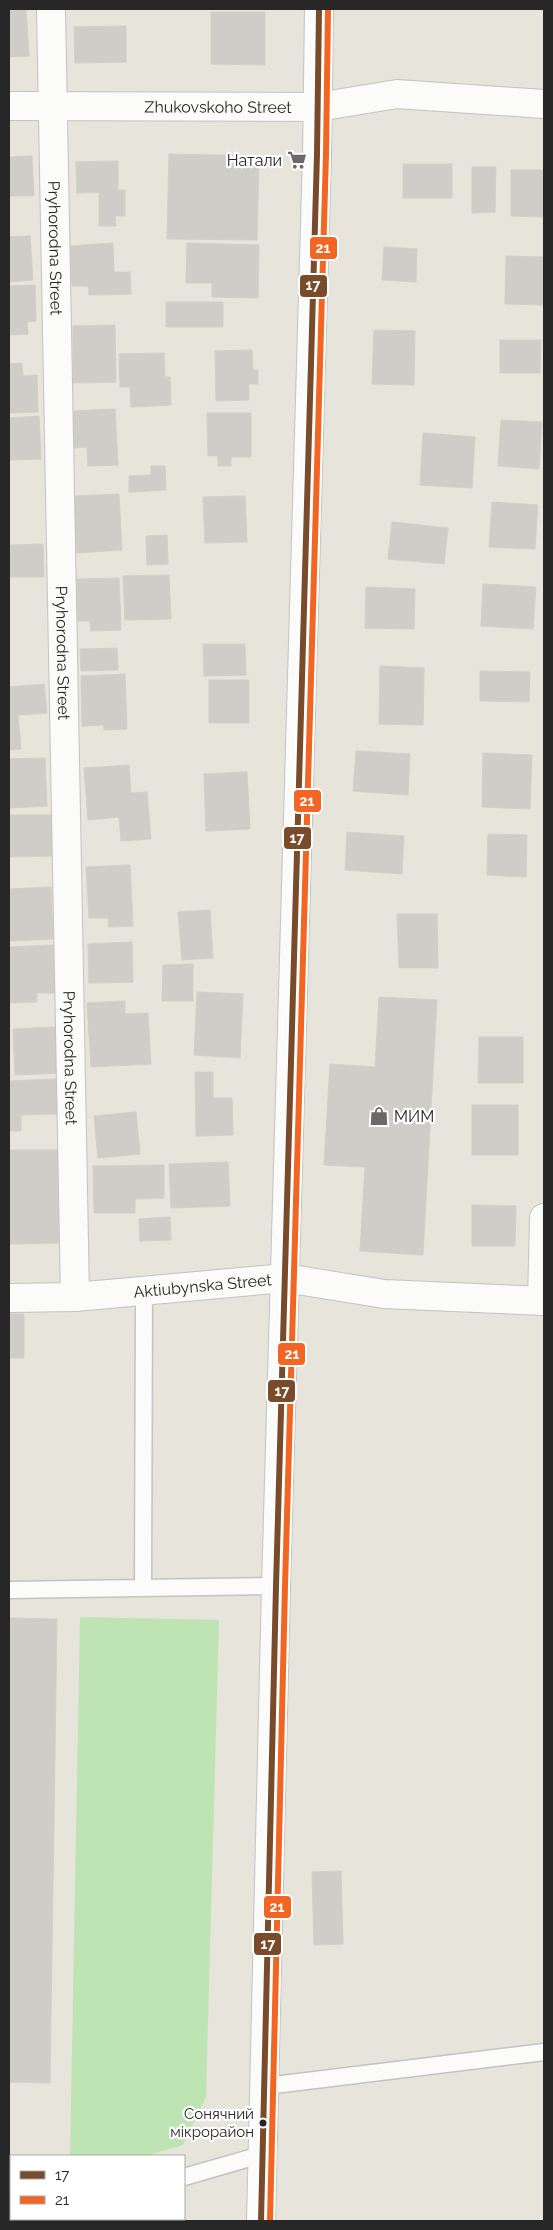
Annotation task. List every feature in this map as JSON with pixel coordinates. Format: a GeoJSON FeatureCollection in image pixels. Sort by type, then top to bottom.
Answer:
{"type":"FeatureCollection","features":[{"type":"Feature","properties":{"kind":"street","name":"Pryhorodna Street"},"geometry":{"type":"LineString","coordinates":[[51,9],[74,1297]]}},
{"type":"Feature","properties":{"kind":"street"},"geometry":{"type":"LineString","coordinates":[[261,2221],[266,2086],[276,1586],[318,107],[319,9]]}},
{"type":"Feature","properties":{"kind":"street","name":"Zhukovskoho Street"},"geometry":{"type":"LineString","coordinates":[[9,106],[318,107],[397,94],[544,104]]}},
{"type":"Feature","properties":{"kind":"street"},"geometry":{"type":"LineString","coordinates":[[543,1301],[544,1218]]}},
{"type":"Feature","properties":{"kind":"street","name":"Aktiubynska Street"},"geometry":{"type":"LineString","coordinates":[[9,1298],[74,1297],[285,1278],[384,1294],[543,1301]]}},
{"type":"Feature","properties":{"kind":"lane"},"geometry":{"type":"LineString","coordinates":[[143,1588],[144,1290]]}},
{"type":"Feature","properties":{"kind":"lane"},"geometry":{"type":"LineString","coordinates":[[9,1590],[276,1586]]}},
{"type":"Feature","properties":{"kind":"lane"},"geometry":{"type":"LineString","coordinates":[[266,2086],[544,2052]]}},
{"type":"Feature","properties":{"kind":"lane"},"geometry":{"type":"LineString","coordinates":[[185,2177],[264,2154]]}},
{"type":"Feature","properties":{"kind":"green space"},"geometry":{"type":"Polygon","coordinates":[[[80,1617],[219,1620],[206,2097],[183,2145],[149,2155],[70,2155],[80,1617]]]}},
{"type":"Feature","properties":{"kind":"building"},"geometry":{"type":"Polygon","coordinates":[[[9,9],[26,9],[29,56],[9,57],[9,9]]]}},
{"type":"Feature","properties":{"kind":"building"},"geometry":{"type":"Polygon","coordinates":[[[211,12],[265,12],[265,65],[211,64],[211,12]]]}},
{"type":"Feature","properties":{"kind":"building"},"geometry":{"type":"Polygon","coordinates":[[[126,26],[126,62],[75,63],[74,27],[126,26]]]}},
{"type":"Feature","properties":{"kind":"building"},"geometry":{"type":"Polygon","coordinates":[[[169,154],[259,156],[257,240],[167,239],[169,154]]]}},
{"type":"Feature","properties":{"kind":"building"},"geometry":{"type":"Polygon","coordinates":[[[32,156],[34,196],[9,196],[9,157],[32,156]]]}},
{"type":"Feature","properties":{"kind":"building"},"geometry":{"type":"Polygon","coordinates":[[[118,161],[118,190],[125,190],[125,216],[115,216],[116,226],[99,226],[99,192],[77,193],[76,162],[118,161]]]}},
{"type":"Feature","properties":{"kind":"building"},"geometry":{"type":"Polygon","coordinates":[[[403,164],[452,164],[452,198],[403,198],[403,164]]]}},
{"type":"Feature","properties":{"kind":"building"},"geometry":{"type":"Polygon","coordinates":[[[472,167],[496,167],[495,212],[472,213],[472,167]]]}},
{"type":"Feature","properties":{"kind":"building"},"geometry":{"type":"Polygon","coordinates":[[[511,170],[544,170],[544,217],[511,216],[511,170]]]}},
{"type":"Feature","properties":{"kind":"building"},"geometry":{"type":"Polygon","coordinates":[[[30,236],[33,280],[9,282],[9,237],[30,236]]]}},
{"type":"Feature","properties":{"kind":"building"},"geometry":{"type":"Polygon","coordinates":[[[113,243],[114,272],[130,272],[131,294],[89,295],[88,286],[72,286],[70,246],[113,243]]]}},
{"type":"Feature","properties":{"kind":"building"},"geometry":{"type":"Polygon","coordinates":[[[187,243],[259,245],[258,298],[212,297],[212,283],[186,283],[187,243]]]}},
{"type":"Feature","properties":{"kind":"building"},"geometry":{"type":"Polygon","coordinates":[[[384,247],[417,249],[416,282],[382,280],[384,247]]]}},
{"type":"Feature","properties":{"kind":"building"},"geometry":{"type":"Polygon","coordinates":[[[506,256],[544,257],[544,305],[505,304],[506,256]]]}},
{"type":"Feature","properties":{"kind":"building"},"geometry":{"type":"Polygon","coordinates":[[[35,285],[36,321],[27,322],[28,334],[9,335],[9,286],[35,285]]]}},
{"type":"Feature","properties":{"kind":"building"},"geometry":{"type":"Polygon","coordinates":[[[166,302],[223,302],[223,327],[166,327],[166,302]]]}},
{"type":"Feature","properties":{"kind":"building"},"geometry":{"type":"Polygon","coordinates":[[[115,325],[116,382],[73,383],[73,326],[115,325]]]}},
{"type":"Feature","properties":{"kind":"building"},"geometry":{"type":"Polygon","coordinates":[[[374,330],[415,331],[414,385],[372,384],[374,330]]]}},
{"type":"Feature","properties":{"kind":"building"},"geometry":{"type":"Polygon","coordinates":[[[500,340],[541,340],[540,373],[500,373],[500,340]]]}},
{"type":"Feature","properties":{"kind":"building"},"geometry":{"type":"Polygon","coordinates":[[[252,350],[253,370],[258,370],[258,384],[249,384],[249,400],[216,401],[215,351],[252,350]]]}},
{"type":"Feature","properties":{"kind":"building"},"geometry":{"type":"Polygon","coordinates":[[[164,353],[165,377],[170,377],[171,405],[131,407],[130,387],[120,387],[119,354],[164,353]]]}},
{"type":"Feature","properties":{"kind":"building"},"geometry":{"type":"Polygon","coordinates":[[[22,363],[23,376],[37,375],[38,412],[9,413],[9,364],[22,363]]]}},
{"type":"Feature","properties":{"kind":"building"},"geometry":{"type":"Polygon","coordinates":[[[115,409],[118,465],[88,466],[87,447],[74,448],[72,411],[115,409]]]}},
{"type":"Feature","properties":{"kind":"building"},"geometry":{"type":"Polygon","coordinates":[[[207,413],[251,413],[251,457],[231,457],[231,466],[218,466],[218,456],[208,456],[207,413]]]}},
{"type":"Feature","properties":{"kind":"building"},"geometry":{"type":"Polygon","coordinates":[[[39,416],[41,459],[9,460],[9,418],[39,416]]]}},
{"type":"Feature","properties":{"kind":"building"},"geometry":{"type":"Polygon","coordinates":[[[501,420],[542,422],[539,469],[498,466],[501,420]]]}},
{"type":"Feature","properties":{"kind":"building"},"geometry":{"type":"Polygon","coordinates":[[[423,433],[475,437],[472,488],[420,485],[423,433]]]}},
{"type":"Feature","properties":{"kind":"building"},"geometry":{"type":"Polygon","coordinates":[[[151,466],[165,466],[166,490],[129,492],[129,476],[151,475],[151,466]]]}},
{"type":"Feature","properties":{"kind":"building"},"geometry":{"type":"Polygon","coordinates":[[[119,494],[122,550],[77,553],[74,496],[119,494]]]}},
{"type":"Feature","properties":{"kind":"building"},"geometry":{"type":"Polygon","coordinates":[[[245,496],[247,542],[205,543],[203,497],[245,496]]]}},
{"type":"Feature","properties":{"kind":"building"},"geometry":{"type":"Polygon","coordinates":[[[492,502],[538,505],[535,549],[489,547],[492,502]]]}},
{"type":"Feature","properties":{"kind":"building"},"geometry":{"type":"Polygon","coordinates":[[[392,522],[448,528],[444,564],[388,559],[392,522]]]}},
{"type":"Feature","properties":{"kind":"building"},"geometry":{"type":"Polygon","coordinates":[[[167,535],[168,564],[147,565],[146,536],[167,535]]]}},
{"type":"Feature","properties":{"kind":"building"},"geometry":{"type":"Polygon","coordinates":[[[43,544],[44,577],[9,577],[9,545],[43,544]]]}},
{"type":"Feature","properties":{"kind":"building"},"geometry":{"type":"Polygon","coordinates":[[[169,575],[171,619],[125,620],[123,576],[169,575]]]}},
{"type":"Feature","properties":{"kind":"building"},"geometry":{"type":"Polygon","coordinates":[[[119,578],[121,630],[91,631],[90,621],[78,621],[77,579],[119,578]]]}},
{"type":"Feature","properties":{"kind":"building"},"geometry":{"type":"Polygon","coordinates":[[[483,584],[536,587],[533,629],[481,626],[483,584]]]}},
{"type":"Feature","properties":{"kind":"building"},"geometry":{"type":"Polygon","coordinates":[[[366,587],[415,589],[414,629],[365,628],[366,587]]]}},
{"type":"Feature","properties":{"kind":"building"},"geometry":{"type":"Polygon","coordinates":[[[203,644],[245,644],[246,675],[204,676],[203,644]]]}},
{"type":"Feature","properties":{"kind":"building"},"geometry":{"type":"Polygon","coordinates":[[[117,648],[118,670],[81,671],[80,649],[117,648]]]}},
{"type":"Feature","properties":{"kind":"building"},"geometry":{"type":"Polygon","coordinates":[[[380,666],[424,668],[423,725],[379,724],[380,666]]]}},
{"type":"Feature","properties":{"kind":"building"},"geometry":{"type":"Polygon","coordinates":[[[480,671],[530,672],[529,702],[480,701],[480,671]]]}},
{"type":"Feature","properties":{"kind":"building"},"geometry":{"type":"Polygon","coordinates":[[[125,674],[127,729],[104,730],[104,725],[82,726],[81,676],[125,674]]]}},
{"type":"Feature","properties":{"kind":"building"},"geometry":{"type":"Polygon","coordinates":[[[209,680],[249,680],[249,723],[209,723],[209,680]]]}},
{"type":"Feature","properties":{"kind":"building"},"geometry":{"type":"Polygon","coordinates":[[[44,684],[47,713],[18,715],[21,749],[9,750],[9,687],[44,684]]]}},
{"type":"Feature","properties":{"kind":"building"},"geometry":{"type":"Polygon","coordinates":[[[356,751],[410,754],[408,795],[353,791],[356,751]]]}},
{"type":"Feature","properties":{"kind":"building"},"geometry":{"type":"Polygon","coordinates":[[[483,753],[532,755],[530,809],[482,807],[483,753]]]}},
{"type":"Feature","properties":{"kind":"building"},"geometry":{"type":"Polygon","coordinates":[[[45,758],[47,806],[9,808],[9,759],[45,758]]]}},
{"type":"Feature","properties":{"kind":"building"},"geometry":{"type":"Polygon","coordinates":[[[129,765],[131,793],[147,792],[151,839],[121,841],[119,817],[88,820],[84,768],[129,765]]]}},
{"type":"Feature","properties":{"kind":"building"},"geometry":{"type":"Polygon","coordinates":[[[247,772],[250,829],[206,831],[204,774],[247,772]]]}},
{"type":"Feature","properties":{"kind":"building"},"geometry":{"type":"Polygon","coordinates":[[[9,815],[51,815],[52,856],[9,857],[9,815]]]}},
{"type":"Feature","properties":{"kind":"building"},"geometry":{"type":"Polygon","coordinates":[[[347,832],[404,836],[402,874],[345,870],[347,832]]]}},
{"type":"Feature","properties":{"kind":"building"},"geometry":{"type":"Polygon","coordinates":[[[488,834],[527,835],[526,877],[487,875],[488,834]]]}},
{"type":"Feature","properties":{"kind":"building"},"geometry":{"type":"Polygon","coordinates":[[[130,865],[133,926],[109,927],[108,918],[89,918],[86,867],[130,865]]]}},
{"type":"Feature","properties":{"kind":"building"},"geometry":{"type":"Polygon","coordinates":[[[51,887],[53,939],[9,941],[9,889],[51,887]]]}},
{"type":"Feature","properties":{"kind":"building"},"geometry":{"type":"Polygon","coordinates":[[[210,910],[213,958],[182,960],[178,912],[210,910]]]}},
{"type":"Feature","properties":{"kind":"building"},"geometry":{"type":"Polygon","coordinates":[[[397,914],[437,914],[438,968],[399,968],[397,914]]]}},
{"type":"Feature","properties":{"kind":"building"},"geometry":{"type":"Polygon","coordinates":[[[132,942],[133,982],[89,983],[88,944],[132,942]]]}},
{"type":"Feature","properties":{"kind":"building"},"geometry":{"type":"Polygon","coordinates":[[[53,945],[55,993],[37,993],[37,1002],[9,1003],[9,947],[53,945]]]}},
{"type":"Feature","properties":{"kind":"building"},"geometry":{"type":"Polygon","coordinates":[[[193,964],[193,1001],[162,1001],[163,965],[193,964]]]}},
{"type":"Feature","properties":{"kind":"building"},"geometry":{"type":"Polygon","coordinates":[[[197,992],[243,994],[240,1058],[194,1055],[197,992]]]}},
{"type":"Feature","properties":{"kind":"building","name":"МИМ"},"geometry":{"type":"Polygon","coordinates":[[[379,997],[437,1000],[423,1255],[360,1251],[365,1167],[324,1165],[330,1064],[375,1067],[379,997]]]}},
{"type":"Feature","properties":{"kind":"building"},"geometry":{"type":"Polygon","coordinates":[[[125,1001],[125,1014],[148,1013],[151,1064],[91,1067],[87,1003],[125,1001]]]}},
{"type":"Feature","properties":{"kind":"building"},"geometry":{"type":"Polygon","coordinates":[[[57,1027],[60,1073],[15,1075],[13,1029],[57,1027]]]}},
{"type":"Feature","properties":{"kind":"building"},"geometry":{"type":"Polygon","coordinates":[[[479,1037],[523,1037],[523,1083],[478,1083],[479,1037]]]}},
{"type":"Feature","properties":{"kind":"building"},"geometry":{"type":"Polygon","coordinates":[[[195,1072],[213,1072],[213,1098],[232,1098],[233,1135],[196,1136],[195,1072]]]}},
{"type":"Feature","properties":{"kind":"building"},"geometry":{"type":"Polygon","coordinates":[[[56,1079],[58,1114],[21,1115],[21,1131],[9,1131],[9,1081],[56,1079]]]}},
{"type":"Feature","properties":{"kind":"building"},"geometry":{"type":"Polygon","coordinates":[[[472,1105],[518,1105],[518,1155],[472,1155],[472,1105]]]}},
{"type":"Feature","properties":{"kind":"building"},"geometry":{"type":"Polygon","coordinates":[[[136,1112],[140,1154],[98,1158],[94,1116],[136,1112]]]}},
{"type":"Feature","properties":{"kind":"building"},"geometry":{"type":"Polygon","coordinates":[[[9,1150],[58,1150],[60,1243],[9,1244],[9,1150]]]}},
{"type":"Feature","properties":{"kind":"building"},"geometry":{"type":"Polygon","coordinates":[[[228,1162],[230,1206],[171,1208],[169,1164],[228,1162]]]}},
{"type":"Feature","properties":{"kind":"building"},"geometry":{"type":"Polygon","coordinates":[[[164,1165],[164,1198],[135,1199],[135,1213],[94,1213],[93,1166],[164,1165]]]}},
{"type":"Feature","properties":{"kind":"building"},"geometry":{"type":"Polygon","coordinates":[[[472,1205],[516,1206],[515,1246],[472,1246],[472,1205]]]}},
{"type":"Feature","properties":{"kind":"building"},"geometry":{"type":"Polygon","coordinates":[[[170,1217],[171,1240],[140,1241],[139,1219],[170,1217]]]}},
{"type":"Feature","properties":{"kind":"building"},"geometry":{"type":"Polygon","coordinates":[[[9,1314],[24,1314],[24,1358],[9,1358],[9,1314]]]}},
{"type":"Feature","properties":{"kind":"building"},"geometry":{"type":"Polygon","coordinates":[[[9,1618],[57,1619],[50,2083],[9,2082],[9,1618]]]}},
{"type":"Feature","properties":{"kind":"building"},"geometry":{"type":"Polygon","coordinates":[[[341,1871],[343,1944],[314,1945],[312,1872],[341,1871]]]}},
{"type":"Feature","properties":{"kind":"transit line","name":"17"},"geometry":{"type":"LineString","coordinates":[[261,2221],[276,1586],[317,154],[319,9]]}},
{"type":"Feature","properties":{"kind":"transit line","name":"21"},"geometry":{"type":"LineString","coordinates":[[270,2221],[285,1586],[326,154],[328,9]]}},
{"type":"Feature","properties":{"kind":"place","name":"Натали"},"geometry":{"type":"Point","coordinates":[297,160]}},
{"type":"Feature","properties":{"kind":"place","name":"МИМ"},"geometry":{"type":"Point","coordinates":[379,1116]}},
{"type":"Feature","properties":{"kind":"place","name":"Сонячний мікрорайон"},"geometry":{"type":"Point","coordinates":[263,2123]}}]}
